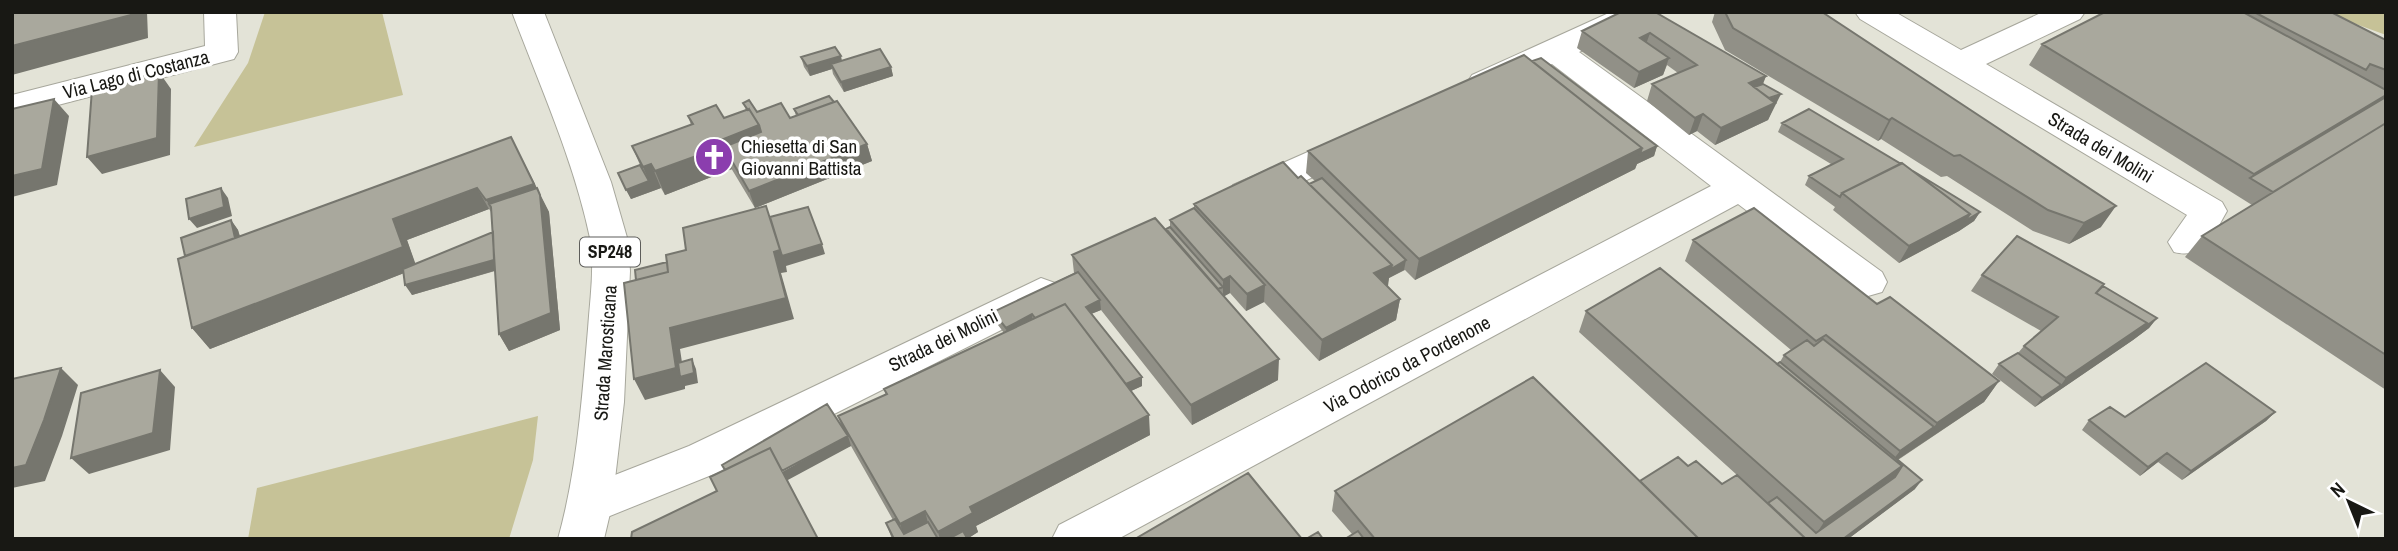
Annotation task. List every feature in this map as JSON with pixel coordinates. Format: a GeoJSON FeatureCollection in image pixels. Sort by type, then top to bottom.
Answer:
{"type":"FeatureCollection","features":[{"type":"Feature","properties":{"kind":"street","name":"Via Lago di Costanza"},"geometry":{"type":"LineString","coordinates":[[12,106],[222,52],[220,12]]}},
{"type":"Feature","properties":{"kind":"street","name":"Strada Marosticana"},"geometry":{"type":"LineString","coordinates":[[528,12],[593,182],[609,241],[611,271],[606,365],[586,522]]}},
{"type":"Feature","properties":{"kind":"street"},"geometry":{"type":"LineString","coordinates":[[1456,96],[1638,12]]}},
{"type":"Feature","properties":{"kind":"street","name":"Strada dei Molini"},"geometry":{"type":"LineString","coordinates":[[1871,12],[2209,211],[2187,242]]}},
{"type":"Feature","properties":{"kind":"street"},"geometry":{"type":"LineString","coordinates":[[1960,63],[2069,12]]}},
{"type":"Feature","properties":{"kind":"street"},"geometry":{"type":"LineString","coordinates":[[1555,50],[1868,282]]}},
{"type":"Feature","properties":{"kind":"street"},"geometry":{"type":"LineString","coordinates":[[1220,207],[1381,131]]}},
{"type":"Feature","properties":{"kind":"street","name":"Via Odorico da Pordenone"},"geometry":{"type":"LineString","coordinates":[[1075,539],[1738,188]]}},
{"type":"Feature","properties":{"kind":"street","name":"Strada dei Molini"},"geometry":{"type":"LineString","coordinates":[[586,522],[704,459],[1073,277]]}},
{"type":"Feature","properties":{"kind":"shaded area"},"geometry":{"type":"Polygon","coordinates":[[[265,12],[382,12],[403,95],[194,147],[248,63],[265,12]]]}},
{"type":"Feature","properties":{"kind":"shaded area"},"geometry":{"type":"Polygon","coordinates":[[[2323,12],[2386,12],[2386,35],[2323,12]]]}},
{"type":"Feature","properties":{"kind":"shaded area"},"geometry":{"type":"Polygon","coordinates":[[[538,416],[533,460],[509,539],[248,539],[257,488],[538,416]]]}},
{"type":"Feature","properties":{"kind":"building"},"geometry":{"type":"Polygon","coordinates":[[[12,12],[131,12],[131,15],[12,46],[12,12]]]}},
{"type":"Feature","properties":{"kind":"building"},"geometry":{"type":"Polygon","coordinates":[[[1621,12],[1655,12],[1766,76],[1749,83],[1775,103],[1721,128],[1703,114],[1695,118],[1652,84],[1697,65],[1650,33],[1640,38],[1669,58],[1639,72],[1582,31],[1621,12]]]}},
{"type":"Feature","properties":{"kind":"building"},"geometry":{"type":"Polygon","coordinates":[[[1725,12],[1822,12],[2116,206],[2084,223],[2048,210],[1960,155],[1954,156],[1892,118],[1889,120],[1733,28],[1725,12]]]}},
{"type":"Feature","properties":{"kind":"building"},"geometry":{"type":"Polygon","coordinates":[[[2105,12],[2243,12],[2386,90],[2386,95],[2254,174],[2042,44],[2105,12]]]}},
{"type":"Feature","properties":{"kind":"building"},"geometry":{"type":"Polygon","coordinates":[[[2254,12],[2331,12],[2386,40],[2386,70],[2370,64],[2366,70],[2254,12]]]}},
{"type":"Feature","properties":{"kind":"building"},"geometry":{"type":"Polygon","coordinates":[[[835,47],[841,56],[807,66],[801,57],[835,47]]]}},
{"type":"Feature","properties":{"kind":"building"},"geometry":{"type":"Polygon","coordinates":[[[880,49],[891,67],[841,82],[831,64],[880,49]]]}},
{"type":"Feature","properties":{"kind":"building"},"geometry":{"type":"Polygon","coordinates":[[[1524,55],[1642,148],[1419,259],[1308,151],[1524,55]]]}},
{"type":"Feature","properties":{"kind":"building"},"geometry":{"type":"Polygon","coordinates":[[[1541,58],[1657,146],[1640,154],[1642,148],[1532,61],[1541,58]]]}},
{"type":"Feature","properties":{"kind":"building"},"geometry":{"type":"Polygon","coordinates":[[[159,72],[157,138],[87,157],[92,89],[159,72]]]}},
{"type":"Feature","properties":{"kind":"building"},"geometry":{"type":"Polygon","coordinates":[[[1763,84],[1781,94],[1769,98],[1754,87],[1763,84]]]}},
{"type":"Feature","properties":{"kind":"building"},"geometry":{"type":"Polygon","coordinates":[[[829,96],[834,102],[798,115],[794,109],[829,96]]]}},
{"type":"Feature","properties":{"kind":"building"},"geometry":{"type":"Polygon","coordinates":[[[2386,97],[2386,123],[2273,192],[2250,178],[2386,97]]]}},
{"type":"Feature","properties":{"kind":"building"},"geometry":{"type":"Polygon","coordinates":[[[54,99],[42,169],[12,176],[12,109],[54,99]]]}},
{"type":"Feature","properties":{"kind":"building"},"geometry":{"type":"Polygon","coordinates":[[[749,100],[757,112],[781,103],[790,118],[837,101],[867,144],[749,191],[724,147],[761,132],[743,103],[749,100]]]}},
{"type":"Feature","properties":{"kind":"building"},"geometry":{"type":"Polygon","coordinates":[[[716,105],[724,118],[749,109],[759,125],[721,140],[724,146],[655,171],[651,164],[643,167],[632,146],[693,124],[688,116],[716,105]]]}},
{"type":"Feature","properties":{"kind":"building"},"geometry":{"type":"Polygon","coordinates":[[[1809,109],[1901,164],[1842,193],[1840,197],[1809,176],[1843,159],[1782,123],[1809,109]]]}},
{"type":"Feature","properties":{"kind":"building"},"geometry":{"type":"Polygon","coordinates":[[[2386,123],[2386,355],[2202,236],[2386,123]]]}},
{"type":"Feature","properties":{"kind":"building"},"geometry":{"type":"Polygon","coordinates":[[[511,137],[534,184],[486,200],[477,188],[393,219],[403,247],[192,328],[178,259],[511,137]]]}},
{"type":"Feature","properties":{"kind":"building"},"geometry":{"type":"Polygon","coordinates":[[[1283,162],[1298,178],[1301,176],[1392,265],[1374,273],[1400,299],[1322,340],[1194,204],[1283,162]]]}},
{"type":"Feature","properties":{"kind":"building"},"geometry":{"type":"Polygon","coordinates":[[[1902,163],[1970,214],[1909,246],[1842,193],[1902,163]]]}},
{"type":"Feature","properties":{"kind":"building"},"geometry":{"type":"Polygon","coordinates":[[[640,165],[649,181],[626,190],[618,173],[640,165]]]}},
{"type":"Feature","properties":{"kind":"building"},"geometry":{"type":"Polygon","coordinates":[[[1913,171],[1980,212],[1965,221],[1970,214],[1913,171]]]}},
{"type":"Feature","properties":{"kind":"building"},"geometry":{"type":"Polygon","coordinates":[[[1322,178],[1406,260],[1391,269],[1392,265],[1309,184],[1322,178]]]}},
{"type":"Feature","properties":{"kind":"building"},"geometry":{"type":"Polygon","coordinates":[[[221,188],[224,207],[189,219],[186,199],[221,188]]]}},
{"type":"Feature","properties":{"kind":"building"},"geometry":{"type":"Polygon","coordinates":[[[537,188],[540,195],[551,313],[499,334],[489,204],[537,188]]]}},
{"type":"Feature","properties":{"kind":"building"},"geometry":{"type":"Polygon","coordinates":[[[766,206],[780,250],[774,252],[786,298],[670,328],[676,368],[634,379],[624,283],[668,272],[666,255],[686,250],[683,228],[766,206]]]}},
{"type":"Feature","properties":{"kind":"building"},"geometry":{"type":"Polygon","coordinates":[[[808,207],[822,244],[782,256],[770,217],[808,207]]]}},
{"type":"Feature","properties":{"kind":"building"},"geometry":{"type":"Polygon","coordinates":[[[1194,208],[1265,285],[1247,294],[1230,276],[1223,280],[1170,220],[1194,208]]]}},
{"type":"Feature","properties":{"kind":"building"},"geometry":{"type":"Polygon","coordinates":[[[1754,208],[1877,304],[1890,297],[1999,381],[1937,423],[1826,335],[1816,341],[1693,240],[1754,208]]]}},
{"type":"Feature","properties":{"kind":"building"},"geometry":{"type":"Polygon","coordinates":[[[1155,218],[1279,359],[1191,405],[1072,255],[1155,218]]]}},
{"type":"Feature","properties":{"kind":"building"},"geometry":{"type":"Polygon","coordinates":[[[231,220],[235,238],[185,256],[181,238],[231,220]]]}},
{"type":"Feature","properties":{"kind":"building"},"geometry":{"type":"Polygon","coordinates":[[[1170,227],[1223,287],[1218,289],[1166,229],[1170,227]]]}},
{"type":"Feature","properties":{"kind":"building"},"geometry":{"type":"Polygon","coordinates":[[[493,232],[494,260],[405,285],[403,269],[493,232]]]}},
{"type":"Feature","properties":{"kind":"building"},"geometry":{"type":"Polygon","coordinates":[[[2017,236],[2104,284],[2096,293],[2147,323],[2066,378],[2024,346],[2058,317],[1982,275],[2017,236]]]}},
{"type":"Feature","properties":{"kind":"building"},"geometry":{"type":"Polygon","coordinates":[[[667,262],[668,272],[636,280],[635,270],[667,262]]]}},
{"type":"Feature","properties":{"kind":"building"},"geometry":{"type":"Polygon","coordinates":[[[1660,268],[1902,466],[1824,522],[1586,311],[1660,268]]]}},
{"type":"Feature","properties":{"kind":"building"},"geometry":{"type":"Polygon","coordinates":[[[1078,272],[1100,300],[1086,307],[1142,377],[1126,384],[1065,304],[1035,318],[1032,314],[1006,328],[993,312],[1078,272]]]}},
{"type":"Feature","properties":{"kind":"building"},"geometry":{"type":"Polygon","coordinates":[[[2103,286],[2157,318],[2141,330],[2147,323],[2096,293],[2103,286]]]}},
{"type":"Feature","properties":{"kind":"building"},"geometry":{"type":"Polygon","coordinates":[[[1065,304],[1149,415],[970,507],[973,513],[938,532],[925,511],[900,524],[838,416],[887,394],[884,389],[1065,304]]]}},
{"type":"Feature","properties":{"kind":"building"},"geometry":{"type":"Polygon","coordinates":[[[1823,339],[1934,427],[1900,451],[1784,355],[1807,340],[1814,346],[1823,339]]]}},
{"type":"Feature","properties":{"kind":"building"},"geometry":{"type":"Polygon","coordinates":[[[2018,353],[2061,385],[2042,398],[1999,364],[2018,353]]]}},
{"type":"Feature","properties":{"kind":"building"},"geometry":{"type":"Polygon","coordinates":[[[692,359],[694,373],[680,377],[678,363],[692,359]]]}},
{"type":"Feature","properties":{"kind":"building"},"geometry":{"type":"Polygon","coordinates":[[[1780,362],[1922,480],[1843,539],[1806,539],[1768,503],[1777,497],[1816,533],[1895,477],[1902,466],[1777,364],[1780,362]]]}},
{"type":"Feature","properties":{"kind":"building"},"geometry":{"type":"Polygon","coordinates":[[[2206,363],[2275,412],[2191,471],[2167,453],[2148,467],[2089,420],[2110,407],[2125,417],[2206,363]]]}},
{"type":"Feature","properties":{"kind":"building"},"geometry":{"type":"Polygon","coordinates":[[[61,368],[26,465],[12,468],[12,379],[61,368]]]}},
{"type":"Feature","properties":{"kind":"building"},"geometry":{"type":"Polygon","coordinates":[[[160,370],[153,433],[71,458],[81,393],[160,370]]]}},
{"type":"Feature","properties":{"kind":"building"},"geometry":{"type":"Polygon","coordinates":[[[1533,377],[1699,539],[1375,539],[1335,491],[1533,377]]]}},
{"type":"Feature","properties":{"kind":"building"},"geometry":{"type":"Polygon","coordinates":[[[827,404],[848,436],[782,471],[770,448],[725,470],[722,465],[827,404]]]}},
{"type":"Feature","properties":{"kind":"building"},"geometry":{"type":"Polygon","coordinates":[[[770,448],[818,539],[631,539],[632,532],[717,491],[710,477],[770,448]]]}},
{"type":"Feature","properties":{"kind":"building"},"geometry":{"type":"Polygon","coordinates":[[[1678,457],[1688,466],[1696,461],[1722,484],[1737,475],[1806,539],[1699,539],[1640,481],[1678,457]]]}},
{"type":"Feature","properties":{"kind":"building"},"geometry":{"type":"Polygon","coordinates":[[[1248,473],[1302,539],[1135,539],[1248,473]]]}},
{"type":"Feature","properties":{"kind":"building"},"geometry":{"type":"Polygon","coordinates":[[[895,519],[904,534],[928,522],[938,539],[894,539],[886,523],[895,519]]]}},
{"type":"Feature","properties":{"kind":"building"},"geometry":{"type":"Polygon","coordinates":[[[963,531],[966,539],[948,539],[963,531]]]}},
{"type":"Feature","properties":{"kind":"building"},"geometry":{"type":"Polygon","coordinates":[[[1358,531],[1364,539],[1345,539],[1358,531]]]}},
{"type":"Feature","properties":{"kind":"building"},"geometry":{"type":"Polygon","coordinates":[[[1318,532],[1323,539],[1306,539],[1318,532]]]}},
{"type":"Feature","properties":{"kind":"place","name":"Chiesetta di San Giovanni Battista"},"geometry":{"type":"Point","coordinates":[714,157]}}]}
